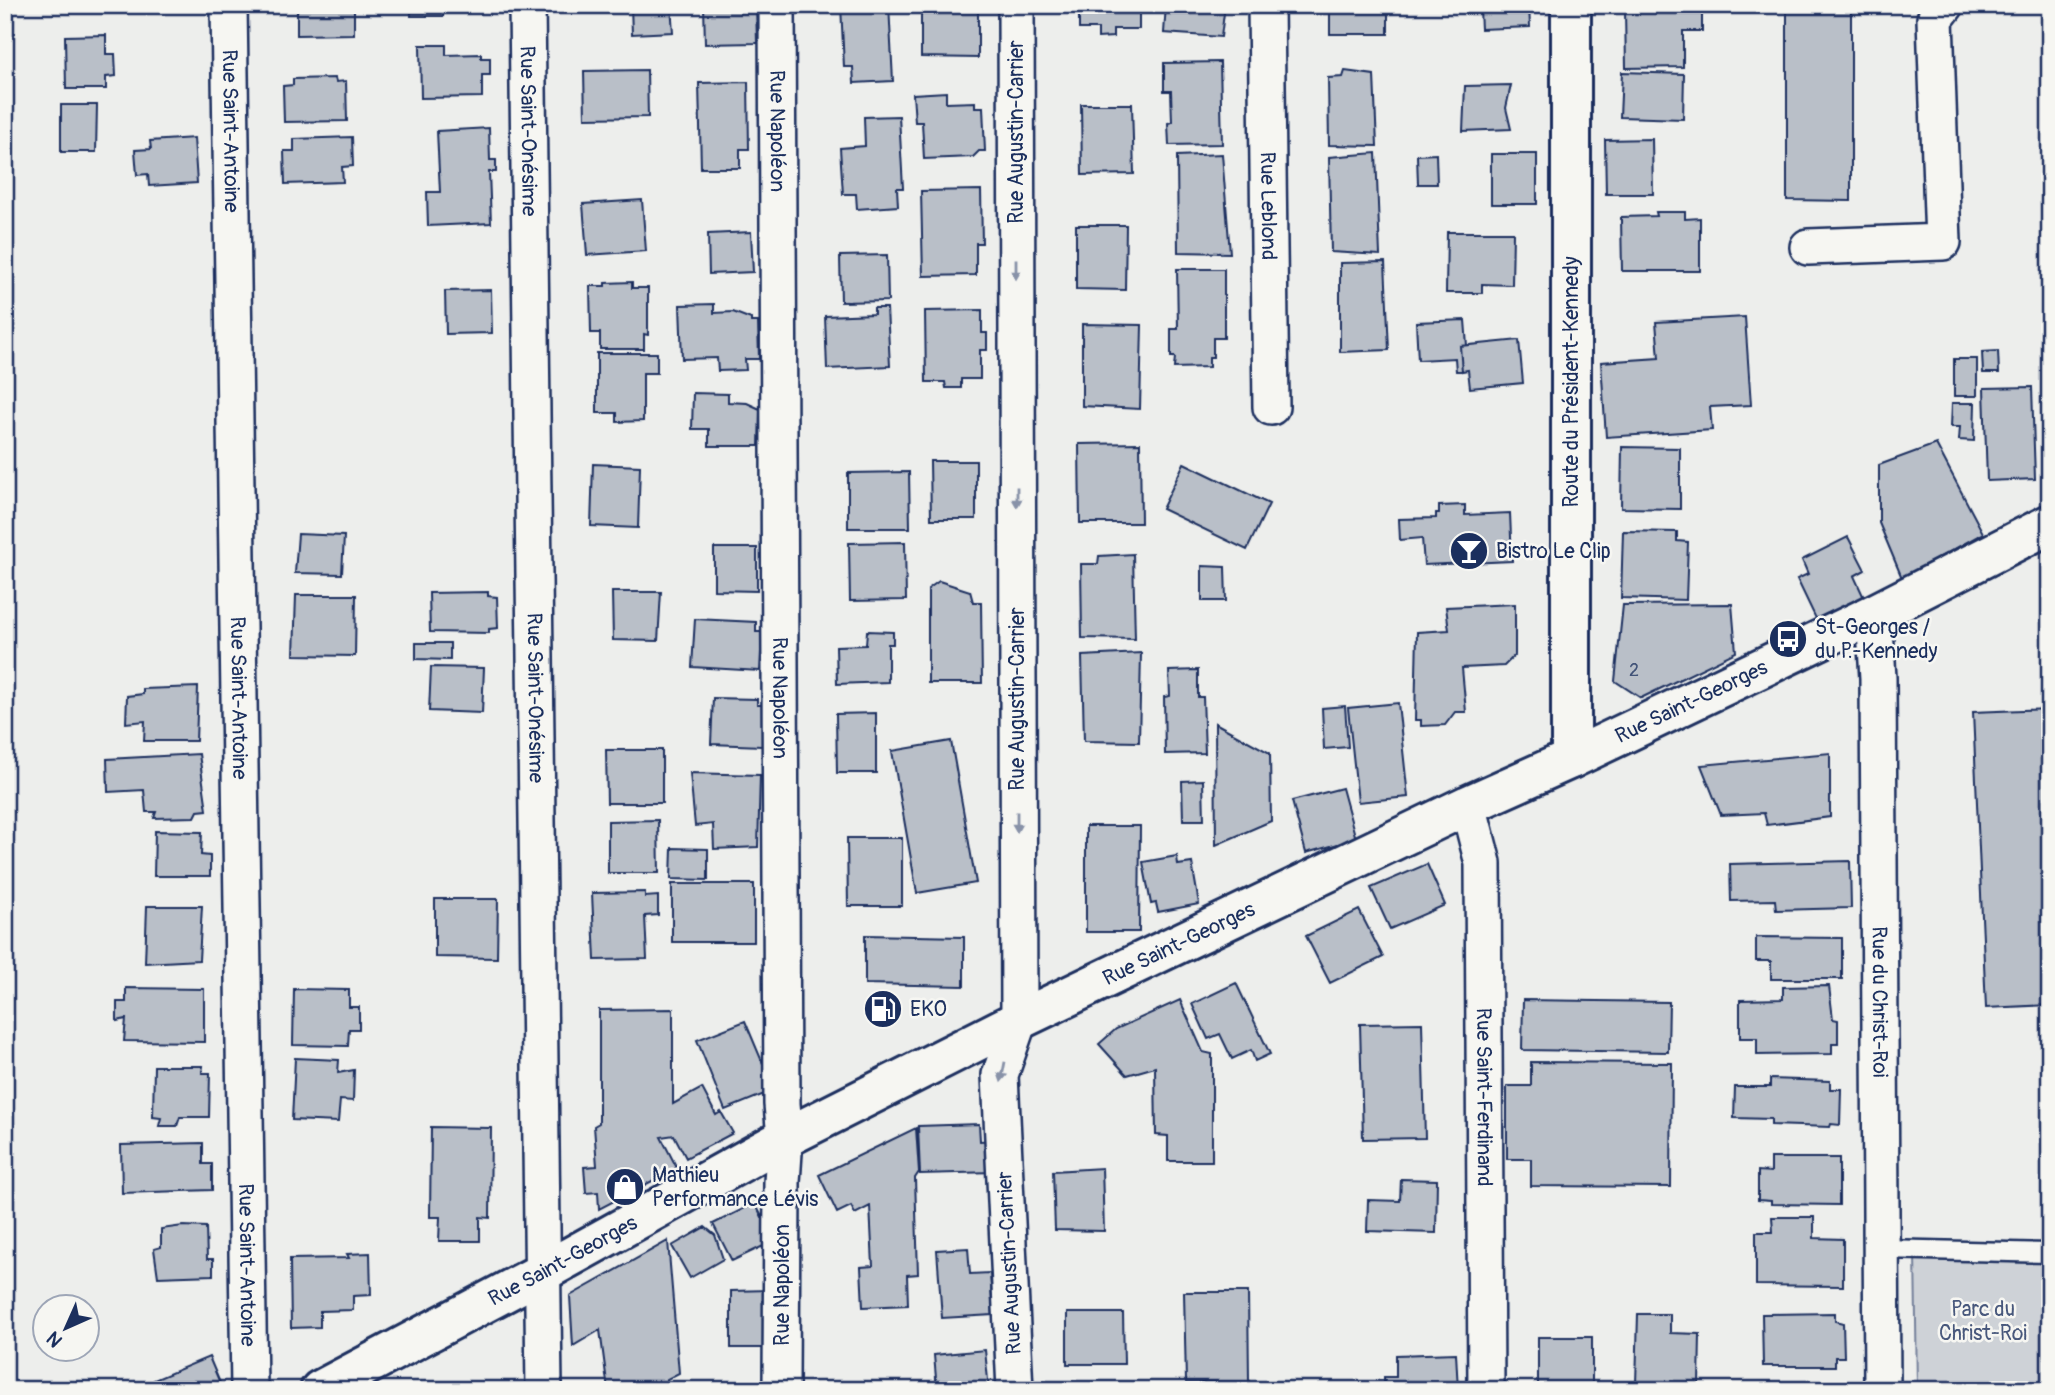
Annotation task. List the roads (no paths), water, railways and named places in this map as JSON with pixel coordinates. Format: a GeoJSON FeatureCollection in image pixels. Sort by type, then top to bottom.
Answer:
{"type":"FeatureCollection","features":[{"type":"Feature","properties":{"kind":"street","name":"Rue Saint-Antoine"},"geometry":{"type":"LineString","coordinates":[[229,5],[249,1390]]}},
{"type":"Feature","properties":{"kind":"street","name":"Rue Saint-Onésime"},"geometry":{"type":"LineString","coordinates":[[527,5],[544,1390]]}},
{"type":"Feature","properties":{"kind":"street","name":"Rue Napoléon"},"geometry":{"type":"LineString","coordinates":[[776,5],[782,1104],[785,1138],[782,1182],[781,1390]]}},
{"type":"Feature","properties":{"kind":"street","name":"Rue Augustin-Carrier"},"geometry":{"type":"LineString","coordinates":[[1015,1390],[1000,1075],[1019,1020],[1016,5]]}},
{"type":"Feature","properties":{"kind":"street","name":"Rue Leblond"},"geometry":{"type":"LineString","coordinates":[[1266,5],[1271,407]]}},
{"type":"Feature","properties":{"kind":"street","name":"Route du Président-Kennedy"},"geometry":{"type":"LineString","coordinates":[[1571,5],[1571,759]]}},
{"type":"Feature","properties":{"kind":"street"},"geometry":{"type":"LineString","coordinates":[[1808,247],[1943,242],[1934,19],[1947,5]]}},
{"type":"Feature","properties":{"kind":"street","name":"Rue Saint-Georges"},"geometry":{"type":"LineString","coordinates":[[320,1390],[543,1272],[785,1138],[1019,1020],[1874,614],[2050,524]]}},
{"type":"Feature","properties":{"kind":"street","name":"Rue du Christ-Roi"},"geometry":{"type":"LineString","coordinates":[[1874,614],[1878,692],[1882,1390]]}},
{"type":"Feature","properties":{"kind":"street","name":"Rue Saint-Ferdinand"},"geometry":{"type":"LineString","coordinates":[[1468,805],[1483,863],[1486,1390]]}},
{"type":"Feature","properties":{"kind":"lane"},"geometry":{"type":"LineString","coordinates":[[1882,1250],[2050,1253]]}},
{"type":"Feature","properties":{"kind":"place","name":"Bistro Le Clip"},"geometry":{"type":"Point","coordinates":[1469,551]}},
{"type":"Feature","properties":{"kind":"place","name":"St-Georges / du P.-Kennedy"},"geometry":{"type":"Point","coordinates":[1788,639]}},
{"type":"Feature","properties":{"kind":"place","name":"EKO"},"geometry":{"type":"Point","coordinates":[883,1009]}},
{"type":"Feature","properties":{"kind":"place","name":"Mathieu Performance Lévis"},"geometry":{"type":"Point","coordinates":[625,1187]}},
{"type":"Feature","properties":{"kind":"park label","name":"Parc du Christ-Roi"},"geometry":{"type":"Point","coordinates":[1983,1321]}}]}
